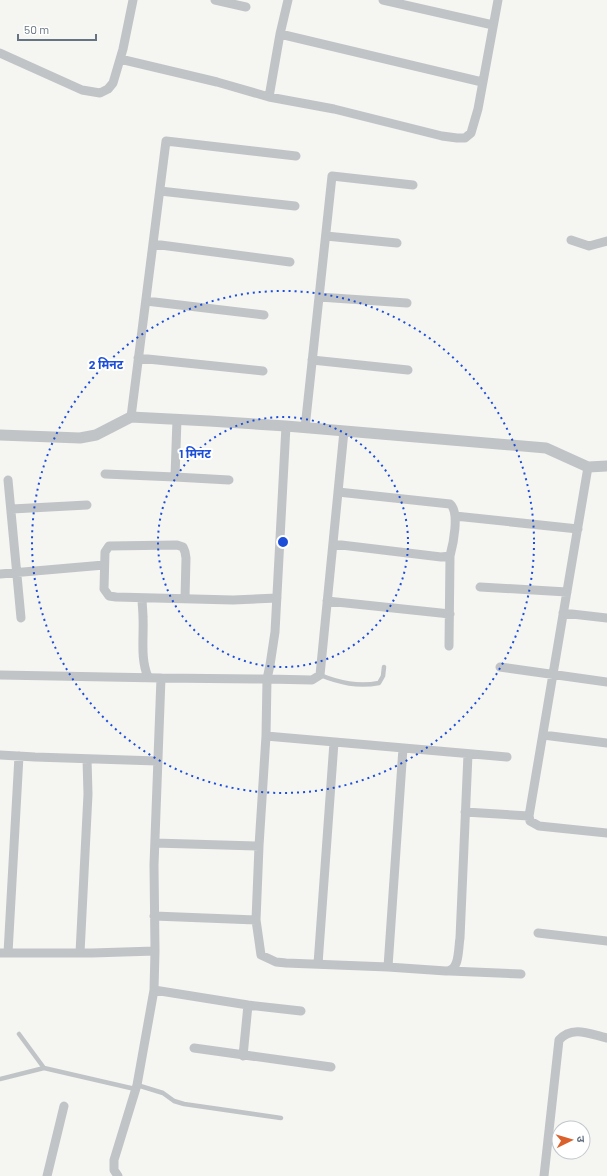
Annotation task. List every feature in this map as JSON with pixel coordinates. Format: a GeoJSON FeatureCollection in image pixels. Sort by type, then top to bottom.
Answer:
{"type":"FeatureCollection","features":[{"type":"Feature","properties":{"kind":"street"},"geometry":{"type":"LineString","coordinates":[[0,53],[82,90],[100,93],[108,89],[113,84],[133,0]]}},
{"type":"Feature","properties":{"kind":"street"},"geometry":{"type":"LineString","coordinates":[[215,0],[246,7]]}},
{"type":"Feature","properties":{"kind":"street"},"geometry":{"type":"LineString","coordinates":[[269,97],[280,34],[288,0]]}},
{"type":"Feature","properties":{"kind":"street"},"geometry":{"type":"LineString","coordinates":[[383,0],[404,2],[493,25]]}},
{"type":"Feature","properties":{"kind":"street"},"geometry":{"type":"LineString","coordinates":[[120,59],[217,82],[269,97],[334,109],[442,136],[465,138],[471,134],[478,109],[498,0]]}},
{"type":"Feature","properties":{"kind":"street"},"geometry":{"type":"LineString","coordinates":[[280,34],[482,82]]}},
{"type":"Feature","properties":{"kind":"street"},"geometry":{"type":"LineString","coordinates":[[131,417],[166,141],[296,156]]}},
{"type":"Feature","properties":{"kind":"street"},"geometry":{"type":"LineString","coordinates":[[305,428],[332,176],[414,185]]}},
{"type":"Feature","properties":{"kind":"street"},"geometry":{"type":"LineString","coordinates":[[160,191],[295,206]]}},
{"type":"Feature","properties":{"kind":"street"},"geometry":{"type":"LineString","coordinates":[[326,236],[397,243]]}},
{"type":"Feature","properties":{"kind":"street"},"geometry":{"type":"LineString","coordinates":[[572,240],[589,246],[607,241]]}},
{"type":"Feature","properties":{"kind":"street"},"geometry":{"type":"LineString","coordinates":[[153,244],[290,262]]}},
{"type":"Feature","properties":{"kind":"street"},"geometry":{"type":"LineString","coordinates":[[319,297],[408,303]]}},
{"type":"Feature","properties":{"kind":"street"},"geometry":{"type":"LineString","coordinates":[[146,301],[264,315]]}},
{"type":"Feature","properties":{"kind":"street"},"geometry":{"type":"LineString","coordinates":[[138,358],[263,371]]}},
{"type":"Feature","properties":{"kind":"street"},"geometry":{"type":"LineString","coordinates":[[312,360],[408,370]]}},
{"type":"Feature","properties":{"kind":"street"},"geometry":{"type":"LineString","coordinates":[[0,435],[80,438],[96,435],[131,417],[177,419],[286,426],[546,448],[588,467],[607,466]]}},
{"type":"Feature","properties":{"kind":"street"},"geometry":{"type":"LineString","coordinates":[[175,477],[177,419]]}},
{"type":"Feature","properties":{"kind":"street"},"geometry":{"type":"LineString","coordinates":[[286,426],[275,632],[267,679],[266,736],[259,846],[256,920],[261,955],[276,962],[520,974]]}},
{"type":"Feature","properties":{"kind":"street"},"geometry":{"type":"LineString","coordinates":[[0,675],[312,680],[320,675],[344,431]]}},
{"type":"Feature","properties":{"kind":"street"},"geometry":{"type":"LineString","coordinates":[[588,467],[529,816],[530,821],[539,826],[607,833]]}},
{"type":"Feature","properties":{"kind":"street"},"geometry":{"type":"LineString","coordinates":[[105,474],[229,480]]}},
{"type":"Feature","properties":{"kind":"street"},"geometry":{"type":"LineString","coordinates":[[8,480],[12,509],[21,618]]}},
{"type":"Feature","properties":{"kind":"street"},"geometry":{"type":"LineString","coordinates":[[338,492],[450,504],[454,510],[455,516],[453,542],[450,556],[450,646]]}},
{"type":"Feature","properties":{"kind":"street"},"geometry":{"type":"LineString","coordinates":[[12,509],[87,505]]}},
{"type":"Feature","properties":{"kind":"street"},"geometry":{"type":"LineString","coordinates":[[455,516],[578,529]]}},
{"type":"Feature","properties":{"kind":"street"},"geometry":{"type":"LineString","coordinates":[[333,544],[441,557],[450,556]]}},
{"type":"Feature","properties":{"kind":"street"},"geometry":{"type":"LineString","coordinates":[[185,598],[185,552],[183,547],[109,546],[105,552],[104,589],[109,596],[233,600],[277,598]]}},
{"type":"Feature","properties":{"kind":"street"},"geometry":{"type":"LineString","coordinates":[[0,574],[104,565]]}},
{"type":"Feature","properties":{"kind":"street"},"geometry":{"type":"LineString","coordinates":[[480,587],[567,592]]}},
{"type":"Feature","properties":{"kind":"street"},"geometry":{"type":"LineString","coordinates":[[142,598],[144,617],[144,669],[148,678]]}},
{"type":"Feature","properties":{"kind":"street"},"geometry":{"type":"LineString","coordinates":[[327,601],[450,614]]}},
{"type":"Feature","properties":{"kind":"street"},"geometry":{"type":"LineString","coordinates":[[563,613],[607,618]]}},
{"type":"Feature","properties":{"kind":"street"},"geometry":{"type":"LineString","coordinates":[[500,667],[607,682]]}},
{"type":"Feature","properties":{"kind":"street"},"geometry":{"type":"LineString","coordinates":[[118,1176],[114,1170],[114,1160],[136,1087],[154,990],[155,843],[161,678]]}},
{"type":"Feature","properties":{"kind":"street"},"geometry":{"type":"LineString","coordinates":[[543,735],[607,743]]}},
{"type":"Feature","properties":{"kind":"street"},"geometry":{"type":"LineString","coordinates":[[266,736],[507,757]]}},
{"type":"Feature","properties":{"kind":"street"},"geometry":{"type":"LineString","coordinates":[[318,964],[334,742]]}},
{"type":"Feature","properties":{"kind":"street"},"geometry":{"type":"LineString","coordinates":[[388,967],[402,748]]}},
{"type":"Feature","properties":{"kind":"street"},"geometry":{"type":"LineString","coordinates":[[450,971],[454,969],[456,965],[460,938],[468,754]]}},
{"type":"Feature","properties":{"kind":"street"},"geometry":{"type":"LineString","coordinates":[[0,755],[157,761]]}},
{"type":"Feature","properties":{"kind":"street"},"geometry":{"type":"LineString","coordinates":[[19,756],[13,854],[4,953],[155,951]]}},
{"type":"Feature","properties":{"kind":"street"},"geometry":{"type":"LineString","coordinates":[[80,953],[88,794],[87,759]]}},
{"type":"Feature","properties":{"kind":"street"},"geometry":{"type":"LineString","coordinates":[[465,812],[529,816]]}},
{"type":"Feature","properties":{"kind":"street"},"geometry":{"type":"LineString","coordinates":[[155,843],[259,846]]}},
{"type":"Feature","properties":{"kind":"street"},"geometry":{"type":"LineString","coordinates":[[154,916],[256,920]]}},
{"type":"Feature","properties":{"kind":"street"},"geometry":{"type":"LineString","coordinates":[[538,932],[607,942]]}},
{"type":"Feature","properties":{"kind":"street"},"geometry":{"type":"LineString","coordinates":[[154,990],[248,1005],[301,1011]]}},
{"type":"Feature","properties":{"kind":"street"},"geometry":{"type":"LineString","coordinates":[[243,1056],[248,1005]]}},
{"type":"Feature","properties":{"kind":"street"},"geometry":{"type":"LineString","coordinates":[[544,1176],[559,1040],[565,1034],[575,1031],[607,1038]]}},
{"type":"Feature","properties":{"kind":"street"},"geometry":{"type":"LineString","coordinates":[[194,1048],[331,1067]]}},
{"type":"Feature","properties":{"kind":"street"},"geometry":{"type":"LineString","coordinates":[[47,1176],[64,1106]]}},
{"type":"Feature","properties":{"kind":"lane"},"geometry":{"type":"LineString","coordinates":[[320,675],[346,684],[372,684],[379,683],[383,676],[384,667]]}},
{"type":"Feature","properties":{"kind":"lane"},"geometry":{"type":"LineString","coordinates":[[19,1034],[44,1068]]}},
{"type":"Feature","properties":{"kind":"lane"},"geometry":{"type":"LineString","coordinates":[[0,1079],[44,1068],[163,1092],[174,1101],[184,1104],[281,1118]]}}]}
